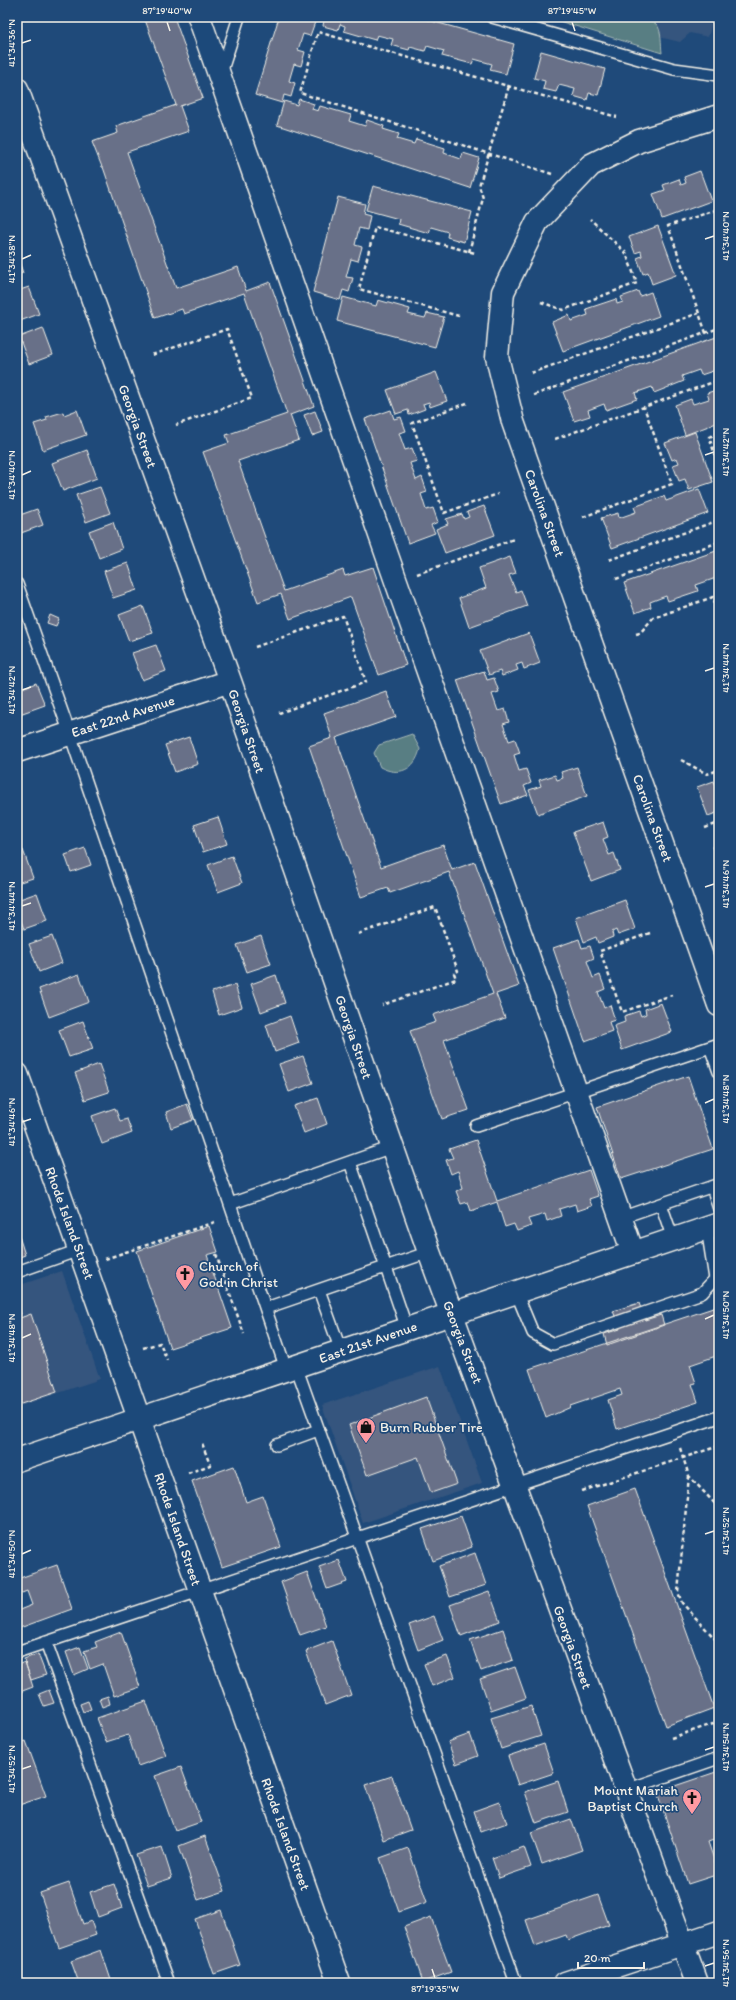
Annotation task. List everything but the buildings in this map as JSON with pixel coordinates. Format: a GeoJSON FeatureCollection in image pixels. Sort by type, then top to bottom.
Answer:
{"type":"FeatureCollection","features":[{"type":"Feature","properties":{"kind":"street"},"geometry":{"type":"LineString","coordinates":[[199,17],[633,1253]]}},
{"type":"Feature","properties":{"kind":"street","name":"Georgia Street"},"geometry":{"type":"LineString","coordinates":[[17,89],[230,681],[429,1252],[697,1983]]}},
{"type":"Feature","properties":{"kind":"street","name":"Carolina Street"},"geometry":{"type":"LineString","coordinates":[[719,116],[639,141],[591,165],[537,222],[503,292],[497,357],[512,422],[719,1005]]}},
{"type":"Feature","properties":{"kind":"street","name":"East 22nd Avenue"},"geometry":{"type":"LineString","coordinates":[[17,751],[230,681]]}},
{"type":"Feature","properties":{"kind":"street","name":"Rhode Island Street"},"geometry":{"type":"LineString","coordinates":[[17,1074],[339,1983]]}},
{"type":"Feature","properties":{"kind":"street","name":"East 21st Avenue"},"geometry":{"type":"LineString","coordinates":[[17,1460],[713,1226]]}},
{"type":"Feature","properties":{"kind":"street"},"geometry":{"type":"LineString","coordinates":[[565,1983],[719,1932]]}},
{"type":"Feature","properties":{"kind":"lane"},"geometry":{"type":"LineString","coordinates":[[220,75],[238,17]]}},
{"type":"Feature","properties":{"kind":"lane"},"geometry":{"type":"LineString","coordinates":[[492,17],[674,69],[719,75]]}},
{"type":"Feature","properties":{"kind":"lane"},"geometry":{"type":"LineString","coordinates":[[17,584],[70,734],[266,1308],[318,1430],[516,1983]]}},
{"type":"Feature","properties":{"kind":"lane"},"geometry":{"type":"LineString","coordinates":[[476,1126],[715,1045],[719,1072]]}},
{"type":"Feature","properties":{"kind":"lane"},"geometry":{"type":"LineString","coordinates":[[230,1204],[392,1146]]}},
{"type":"Feature","properties":{"kind":"lane"},"geometry":{"type":"LineString","coordinates":[[350,1162],[407,1329]]}},
{"type":"Feature","properties":{"kind":"lane"},"geometry":{"type":"LineString","coordinates":[[620,1218],[715,1186],[719,1208]]}},
{"type":"Feature","properties":{"kind":"lane"},"geometry":{"type":"LineString","coordinates":[[661,1204],[673,1239]]}},
{"type":"Feature","properties":{"kind":"lane"},"geometry":{"type":"LineString","coordinates":[[516,1292],[532,1333],[552,1344],[636,1317],[702,1293],[715,1279],[713,1226]]}},
{"type":"Feature","properties":{"kind":"lane"},"geometry":{"type":"LineString","coordinates":[[266,1308],[429,1252]]}},
{"type":"Feature","properties":{"kind":"lane"},"geometry":{"type":"LineString","coordinates":[[17,1272],[82,1258]]}},
{"type":"Feature","properties":{"kind":"lane"},"geometry":{"type":"LineString","coordinates":[[320,1290],[341,1351]]}},
{"type":"Feature","properties":{"kind":"lane"},"geometry":{"type":"LineString","coordinates":[[17,1652],[719,1417]]}},
{"type":"Feature","properties":{"kind":"lane"},"geometry":{"type":"LineString","coordinates":[[278,1445],[318,1430]]}},
{"type":"Feature","properties":{"kind":"lane"},"geometry":{"type":"LineString","coordinates":[[46,1642],[169,1983]]}},
{"type":"Feature","properties":{"kind":"lane"},"geometry":{"type":"LineString","coordinates":[[626,1790],[719,1758]]}},
{"type":"Feature","properties":{"kind":"path"},"geometry":{"type":"LineString","coordinates":[[556,175],[300,93],[318,32],[617,117]]}},
{"type":"Feature","properties":{"kind":"path"},"geometry":{"type":"LineString","coordinates":[[469,252],[483,198],[479,186],[509,86]]}},
{"type":"Feature","properties":{"kind":"path"},"geometry":{"type":"LineString","coordinates":[[706,333],[668,226],[719,209]]}},
{"type":"Feature","properties":{"kind":"path"},"geometry":{"type":"LineString","coordinates":[[541,302],[563,310],[637,283],[626,253],[590,218]]}},
{"type":"Feature","properties":{"kind":"path"},"geometry":{"type":"LineString","coordinates":[[459,316],[358,289],[375,227],[475,253]]}},
{"type":"Feature","properties":{"kind":"path"},"geometry":{"type":"LineString","coordinates":[[531,373],[699,313]]}},
{"type":"Feature","properties":{"kind":"path"},"geometry":{"type":"LineString","coordinates":[[534,395],[719,328]]}},
{"type":"Feature","properties":{"kind":"path"},"geometry":{"type":"LineString","coordinates":[[152,355],[227,329],[252,398],[176,425]]}},
{"type":"Feature","properties":{"kind":"path"},"geometry":{"type":"LineString","coordinates":[[555,440],[719,380]]}},
{"type":"Feature","properties":{"kind":"path"},"geometry":{"type":"LineString","coordinates":[[467,403],[412,423],[444,514],[498,494]]}},
{"type":"Feature","properties":{"kind":"path"},"geometry":{"type":"LineString","coordinates":[[583,517],[672,484],[644,407]]}},
{"type":"Feature","properties":{"kind":"path"},"geometry":{"type":"LineString","coordinates":[[719,433],[709,437],[719,466]]}},
{"type":"Feature","properties":{"kind":"path"},"geometry":{"type":"LineString","coordinates":[[609,560],[719,520]]}},
{"type":"Feature","properties":{"kind":"path"},"geometry":{"type":"LineString","coordinates":[[396,581],[514,538]]}},
{"type":"Feature","properties":{"kind":"path"},"geometry":{"type":"LineString","coordinates":[[616,579],[719,542]]}},
{"type":"Feature","properties":{"kind":"path"},"geometry":{"type":"LineString","coordinates":[[636,634],[640,633],[653,618],[713,596],[719,615]]}},
{"type":"Feature","properties":{"kind":"path"},"geometry":{"type":"LineString","coordinates":[[255,647],[343,616],[366,682],[279,713]]}},
{"type":"Feature","properties":{"kind":"path"},"geometry":{"type":"LineString","coordinates":[[681,760],[707,774],[719,770]]}},
{"type":"Feature","properties":{"kind":"path"},"geometry":{"type":"LineString","coordinates":[[705,828],[719,823]]}},
{"type":"Feature","properties":{"kind":"path"},"geometry":{"type":"LineString","coordinates":[[712,848],[719,845]]}},
{"type":"Feature","properties":{"kind":"path"},"geometry":{"type":"LineString","coordinates":[[358,934],[435,907],[458,971],[454,973],[456,979],[382,1005]]}},
{"type":"Feature","properties":{"kind":"path"},"geometry":{"type":"LineString","coordinates":[[650,933],[600,951],[622,1012],[672,995]]}},
{"type":"Feature","properties":{"kind":"path"},"geometry":{"type":"LineString","coordinates":[[82,1258],[215,1222]]}},
{"type":"Feature","properties":{"kind":"path"},"geometry":{"type":"LineString","coordinates":[[216,1254],[244,1334]]}},
{"type":"Feature","properties":{"kind":"path"},"geometry":{"type":"LineString","coordinates":[[143,1348],[160,1343],[167,1360]]}},
{"type":"Feature","properties":{"kind":"path"},"geometry":{"type":"LineString","coordinates":[[188,1473],[210,1465],[202,1443]]}},
{"type":"Feature","properties":{"kind":"path"},"geometry":{"type":"LineString","coordinates":[[582,1491],[719,1446]]}},
{"type":"Feature","properties":{"kind":"path"},"geometry":{"type":"LineString","coordinates":[[683,1457],[689,1476],[678,1592],[682,1603],[719,1643]]}},
{"type":"Feature","properties":{"kind":"path"},"geometry":{"type":"LineString","coordinates":[[689,1476],[719,1508]]}},
{"type":"Feature","properties":{"kind":"path"},"geometry":{"type":"LineString","coordinates":[[672,1738],[719,1722]]}},
{"type":"Feature","properties":{"kind":"shaded area"},"geometry":{"type":"Polygon","coordinates":[[[636,17],[714,17],[708,37],[690,33],[680,42],[659,37],[659,28],[655,23],[636,17]]]}},
{"type":"Feature","properties":{"kind":"shaded area"},"geometry":{"type":"Polygon","coordinates":[[[62,1271],[100,1379],[17,1407],[17,1286],[62,1271]]]}},
{"type":"Feature","properties":{"kind":"shaded area"},"geometry":{"type":"Polygon","coordinates":[[[440,1366],[482,1483],[363,1523],[322,1405],[440,1366]]]}},
{"type":"Feature","properties":{"kind":"green space"},"geometry":{"type":"Polygon","coordinates":[[[546,17],[621,17],[649,20],[658,26],[661,37],[662,53],[546,17]]]}},
{"type":"Feature","properties":{"kind":"green space"},"geometry":{"type":"Polygon","coordinates":[[[412,734],[420,749],[418,756],[410,767],[405,770],[394,771],[380,767],[374,753],[379,745],[412,734]]]}},
{"type":"Feature","properties":{"kind":"railway"},"geometry":{"type":"LineString","coordinates":[[701,17],[719,23]]}},
{"type":"Feature","properties":{"kind":"place","name":"Church of God in Christ"},"geometry":{"type":"Point","coordinates":[185,1291]}},
{"type":"Feature","properties":{"kind":"place","name":"Burn Rubber Tire"},"geometry":{"type":"Point","coordinates":[366,1444]}},
{"type":"Feature","properties":{"kind":"place","name":"Mount Mariah Baptist Church"},"geometry":{"type":"Point","coordinates":[692,1815]}}]}
